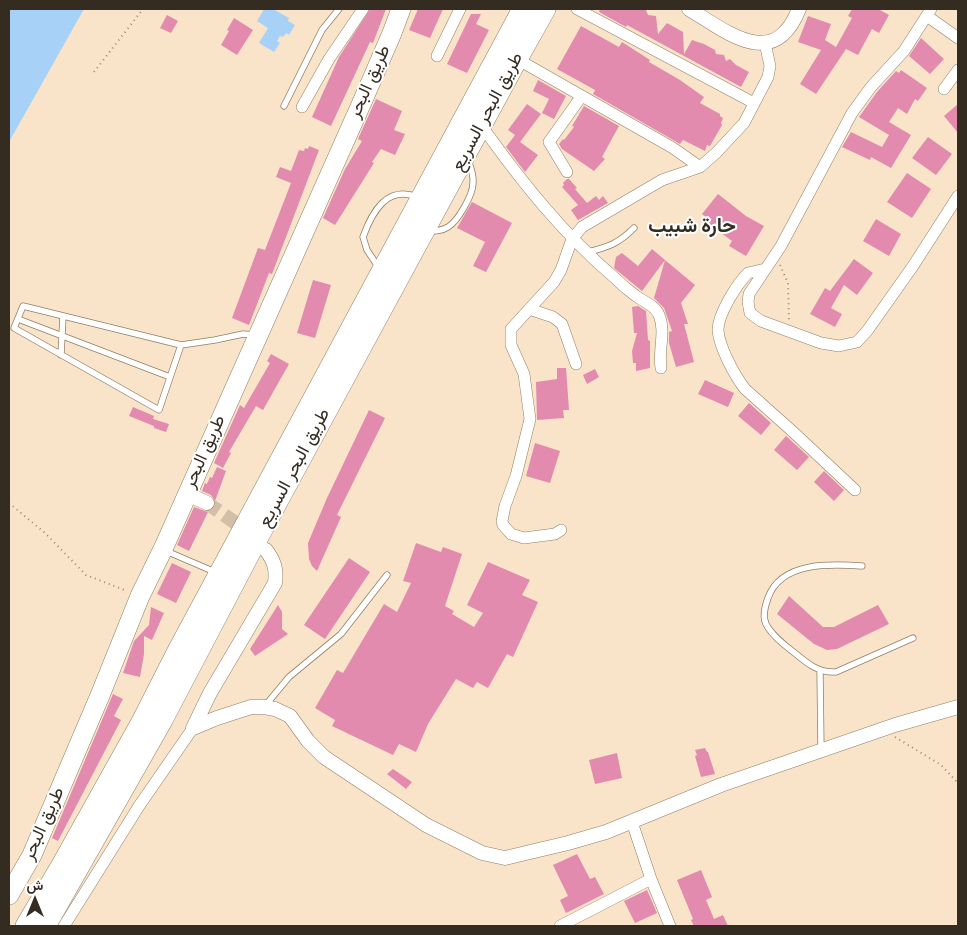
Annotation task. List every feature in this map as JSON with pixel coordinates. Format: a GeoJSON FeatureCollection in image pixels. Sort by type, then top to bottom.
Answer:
{"type":"FeatureCollection","features":[{"type":"Feature","properties":{"kind":"highway","name":"طريق البحر"},"geometry":{"type":"LineString","coordinates":[[9,895],[35,848],[98,702],[140,596],[163,549],[286,269],[367,92],[401,9]]}},
{"type":"Feature","properties":{"kind":"highway","name":"طريق البحر السريع"},"geometry":{"type":"LineString","coordinates":[[45,926],[162,720],[259,535],[516,59],[545,9]]}},
{"type":"Feature","properties":{"kind":"highway","name":"طريق البحر السريع"},"geometry":{"type":"LineString","coordinates":[[26,926],[143,720],[381,271],[422,198],[518,12]]}},
{"type":"Feature","properties":{"kind":"street"},"geometry":{"type":"LineString","coordinates":[[302,107],[329,59],[363,9]]}},
{"type":"Feature","properties":{"kind":"street"},"geometry":{"type":"LineString","coordinates":[[437,56],[460,9]]}},
{"type":"Feature","properties":{"kind":"street"},"geometry":{"type":"LineString","coordinates":[[577,9],[754,103]]}},
{"type":"Feature","properties":{"kind":"street"},"geometry":{"type":"LineString","coordinates":[[688,9],[735,36],[754,43],[775,40],[784,34],[791,27],[799,9]]}},
{"type":"Feature","properties":{"kind":"street"},"geometry":{"type":"LineString","coordinates":[[958,38],[929,12],[904,51],[871,87],[852,113],[774,258],[749,294],[750,313],[761,321],[821,343],[834,346],[857,342],[867,331],[913,266],[958,196]]}},
{"type":"Feature","properties":{"kind":"street"},"geometry":{"type":"LineString","coordinates":[[561,530],[555,534],[524,538],[510,534],[502,521],[505,506],[516,476],[530,419],[524,374],[511,345],[511,329],[554,282],[561,270],[572,239],[582,227],[662,180],[700,167],[731,138],[744,123],[768,77],[769,56],[764,43]]}},
{"type":"Feature","properties":{"kind":"street"},"geometry":{"type":"LineString","coordinates":[[516,59],[673,148],[700,167]]}},
{"type":"Feature","properties":{"kind":"street"},"geometry":{"type":"LineString","coordinates":[[944,89],[958,70]]}},
{"type":"Feature","properties":{"kind":"street"},"geometry":{"type":"LineString","coordinates":[[568,172],[549,142],[581,96]]}},
{"type":"Feature","properties":{"kind":"street"},"geometry":{"type":"LineString","coordinates":[[482,125],[526,187],[572,239],[637,297],[656,310],[662,323],[661,368]]}},
{"type":"Feature","properties":{"kind":"street"},"geometry":{"type":"LineString","coordinates":[[765,269],[748,273],[730,298],[719,324],[721,344],[740,382],[746,389],[855,490]]}},
{"type":"Feature","properties":{"kind":"street"},"geometry":{"type":"LineString","coordinates":[[529,309],[558,320],[562,324],[576,364]]}},
{"type":"Feature","properties":{"kind":"street"},"geometry":{"type":"LineString","coordinates":[[187,494],[207,503]]}},
{"type":"Feature","properties":{"kind":"street"},"geometry":{"type":"LineString","coordinates":[[64,926],[144,799],[193,728],[210,693],[275,583],[276,572],[273,561],[266,550]]}},
{"type":"Feature","properties":{"kind":"street"},"geometry":{"type":"LineString","coordinates":[[210,693],[210,704],[213,709],[236,708],[243,710]]}},
{"type":"Feature","properties":{"kind":"street"},"geometry":{"type":"LineString","coordinates":[[193,728],[243,710],[264,707],[275,709],[290,716],[318,751],[426,825],[482,853],[506,858],[517,857],[585,838],[632,822],[721,784],[882,729],[958,707]]}},
{"type":"Feature","properties":{"kind":"street"},"geometry":{"type":"LineString","coordinates":[[632,822],[651,879],[670,926]]}},
{"type":"Feature","properties":{"kind":"street"},"geometry":{"type":"LineString","coordinates":[[560,926],[651,879]]}},
{"type":"Feature","properties":{"kind":"lane"},"geometry":{"type":"LineString","coordinates":[[284,106],[322,30],[339,9]]}},
{"type":"Feature","properties":{"kind":"lane"},"geometry":{"type":"LineString","coordinates":[[381,271],[367,250],[363,237],[380,203],[392,196],[409,193],[422,198]]}},
{"type":"Feature","properties":{"kind":"lane"},"geometry":{"type":"LineString","coordinates":[[586,253],[621,241],[634,228]]}},
{"type":"Feature","properties":{"kind":"lane"},"geometry":{"type":"LineString","coordinates":[[181,345],[159,410],[14,328],[23,306],[181,345],[243,334],[258,336]]}},
{"type":"Feature","properties":{"kind":"lane"},"geometry":{"type":"LineString","coordinates":[[61,355],[63,316]]}},
{"type":"Feature","properties":{"kind":"lane"},"geometry":{"type":"LineString","coordinates":[[18,318],[170,377]]}},
{"type":"Feature","properties":{"kind":"lane"},"geometry":{"type":"LineString","coordinates":[[163,549],[220,573]]}},
{"type":"Feature","properties":{"kind":"lane"},"geometry":{"type":"LineString","coordinates":[[862,566],[832,564],[803,568],[781,580],[770,592],[765,606],[766,623],[803,660],[820,671],[836,672],[913,638]]}},
{"type":"Feature","properties":{"kind":"lane"},"geometry":{"type":"LineString","coordinates":[[264,707],[289,678],[341,634],[387,575]]}},
{"type":"Feature","properties":{"kind":"lane"},"geometry":{"type":"LineString","coordinates":[[820,671],[821,750]]}},
{"type":"Feature","properties":{"kind":"path"},"geometry":{"type":"LineString","coordinates":[[94,72],[143,9]]}},
{"type":"Feature","properties":{"kind":"path"},"geometry":{"type":"LineString","coordinates":[[774,258],[781,267],[788,283],[790,304],[789,332]]}},
{"type":"Feature","properties":{"kind":"path"},"geometry":{"type":"LineString","coordinates":[[9,503],[45,533],[86,575],[140,596]]}},
{"type":"Feature","properties":{"kind":"path"},"geometry":{"type":"LineString","coordinates":[[882,729],[930,757],[941,765],[958,783]]}},
{"type":"Feature","properties":{"kind":"water"},"geometry":{"type":"Polygon","coordinates":[[[9,9],[84,9],[9,142],[9,9]]]}},
{"type":"Feature","properties":{"kind":"water"},"geometry":{"type":"Polygon","coordinates":[[[264,9],[273,9],[289,18],[288,21],[295,25],[289,35],[286,33],[283,37],[280,36],[277,41],[280,43],[274,52],[259,43],[268,28],[257,21],[264,9]]]}},
{"type":"Feature","properties":{"kind":"building"},"geometry":{"type":"Polygon","coordinates":[[[370,9],[386,9],[373,43],[370,42],[331,126],[312,117],[339,57],[370,9]]]}},
{"type":"Feature","properties":{"kind":"building"},"geometry":{"type":"Polygon","coordinates":[[[418,9],[443,9],[430,38],[409,30],[418,9]]]}},
{"type":"Feature","properties":{"kind":"building"},"geometry":{"type":"Polygon","coordinates":[[[600,9],[646,10],[648,15],[656,16],[658,34],[667,23],[683,32],[684,54],[692,40],[715,50],[716,54],[724,55],[726,61],[730,59],[736,65],[749,72],[741,87],[627,25],[626,27],[599,12],[600,9]]]}},
{"type":"Feature","properties":{"kind":"building"},"geometry":{"type":"Polygon","coordinates":[[[852,9],[878,9],[889,15],[879,33],[872,29],[858,55],[846,49],[816,94],[800,84],[821,50],[798,42],[808,16],[831,24],[825,40],[836,47],[852,18],[848,16],[852,9]]]}},
{"type":"Feature","properties":{"kind":"building"},"geometry":{"type":"Polygon","coordinates":[[[471,14],[481,14],[476,24],[489,30],[467,73],[447,64],[471,14]]]}},
{"type":"Feature","properties":{"kind":"building"},"geometry":{"type":"Polygon","coordinates":[[[167,15],[178,21],[171,33],[160,28],[167,15]]]}},
{"type":"Feature","properties":{"kind":"building"},"geometry":{"type":"Polygon","coordinates":[[[234,18],[253,30],[237,55],[221,45],[234,18]]]}},
{"type":"Feature","properties":{"kind":"building"},"geometry":{"type":"Polygon","coordinates":[[[581,26],[619,47],[622,42],[650,60],[649,62],[704,97],[700,103],[720,114],[723,118],[722,125],[710,146],[707,145],[705,151],[683,140],[680,144],[593,94],[595,90],[557,69],[581,26]]]}},
{"type":"Feature","properties":{"kind":"building"},"geometry":{"type":"Polygon","coordinates":[[[921,38],[944,59],[930,74],[909,56],[921,38]]]}},
{"type":"Feature","properties":{"kind":"building"},"geometry":{"type":"Polygon","coordinates":[[[901,70],[927,88],[918,101],[915,99],[907,114],[898,108],[889,122],[911,135],[891,168],[871,157],[870,160],[842,147],[851,132],[882,147],[889,135],[859,117],[877,92],[896,71],[899,73],[901,70]]]}},
{"type":"Feature","properties":{"kind":"building"},"geometry":{"type":"Polygon","coordinates":[[[538,80],[566,96],[554,119],[542,113],[549,99],[533,91],[538,80]]]}},
{"type":"Feature","properties":{"kind":"building"},"geometry":{"type":"Polygon","coordinates":[[[376,99],[402,111],[394,130],[405,134],[395,155],[381,149],[335,225],[323,218],[345,169],[362,141],[358,139],[376,99]]]}},
{"type":"Feature","properties":{"kind":"building"},"geometry":{"type":"Polygon","coordinates":[[[527,104],[541,114],[520,142],[538,155],[525,172],[506,147],[515,135],[508,130],[527,104]]]}},
{"type":"Feature","properties":{"kind":"building"},"geometry":{"type":"Polygon","coordinates":[[[958,104],[958,133],[944,116],[958,104]]]}},
{"type":"Feature","properties":{"kind":"building"},"geometry":{"type":"Polygon","coordinates":[[[584,106],[619,126],[602,157],[605,159],[594,171],[562,149],[559,144],[574,127],[572,126],[584,106]]]}},
{"type":"Feature","properties":{"kind":"building"},"geometry":{"type":"Polygon","coordinates":[[[928,137],[952,154],[936,175],[912,158],[928,137]]]}},
{"type":"Feature","properties":{"kind":"building"},"geometry":{"type":"Polygon","coordinates":[[[309,146],[319,150],[272,274],[269,273],[249,325],[232,318],[258,248],[265,250],[291,183],[276,177],[280,167],[291,171],[299,150],[304,151],[309,146]]]}},
{"type":"Feature","properties":{"kind":"building"},"geometry":{"type":"Polygon","coordinates":[[[907,173],[931,189],[912,218],[887,202],[907,173]]]}},
{"type":"Feature","properties":{"kind":"building"},"geometry":{"type":"Polygon","coordinates":[[[567,179],[577,188],[575,189],[587,203],[596,196],[599,200],[603,196],[608,203],[578,220],[571,210],[578,205],[562,187],[567,179]]]}},
{"type":"Feature","properties":{"kind":"building"},"geometry":{"type":"Polygon","coordinates":[[[718,194],[746,216],[764,226],[746,256],[729,246],[732,241],[705,221],[707,218],[702,214],[718,194]]]}},
{"type":"Feature","properties":{"kind":"building"},"geometry":{"type":"Polygon","coordinates":[[[472,202],[512,223],[486,272],[473,266],[485,242],[457,228],[472,202]]]}},
{"type":"Feature","properties":{"kind":"building"},"geometry":{"type":"Polygon","coordinates":[[[876,219],[901,234],[889,256],[863,241],[876,219]]]}},
{"type":"Feature","properties":{"kind":"building"},"geometry":{"type":"Polygon","coordinates":[[[652,249],[665,260],[642,291],[614,268],[616,257],[622,253],[638,266],[652,249]]]}},
{"type":"Feature","properties":{"kind":"building"},"geometry":{"type":"Polygon","coordinates":[[[854,259],[873,273],[857,295],[844,285],[831,308],[842,314],[835,327],[810,314],[825,288],[830,291],[854,259]]]}},
{"type":"Feature","properties":{"kind":"building"},"geometry":{"type":"Polygon","coordinates":[[[665,260],[695,285],[681,303],[688,324],[684,324],[694,362],[676,367],[669,343],[669,332],[672,331],[664,308],[654,298],[665,260]]]}},
{"type":"Feature","properties":{"kind":"building"},"geometry":{"type":"Polygon","coordinates":[[[313,280],[331,285],[315,338],[297,333],[313,280]]]}},
{"type":"Feature","properties":{"kind":"building"},"geometry":{"type":"Polygon","coordinates":[[[638,306],[646,311],[648,340],[650,341],[650,368],[636,371],[636,363],[633,363],[632,351],[637,333],[634,333],[632,307],[638,306]]]}},
{"type":"Feature","properties":{"kind":"building"},"geometry":{"type":"Polygon","coordinates":[[[271,354],[289,364],[263,410],[256,406],[229,452],[231,453],[223,468],[214,463],[240,405],[244,408],[270,363],[267,361],[271,354]]]}},
{"type":"Feature","properties":{"kind":"building"},"geometry":{"type":"Polygon","coordinates":[[[557,368],[566,368],[569,410],[563,410],[564,418],[537,420],[536,382],[557,379],[557,368]]]}},
{"type":"Feature","properties":{"kind":"building"},"geometry":{"type":"Polygon","coordinates":[[[595,369],[599,377],[587,384],[583,375],[595,369]]]}},
{"type":"Feature","properties":{"kind":"building"},"geometry":{"type":"Polygon","coordinates":[[[705,380],[734,393],[728,407],[698,394],[705,380]]]}},
{"type":"Feature","properties":{"kind":"building"},"geometry":{"type":"Polygon","coordinates":[[[749,403],[771,423],[761,435],[738,416],[749,403]]]}},
{"type":"Feature","properties":{"kind":"building"},"geometry":{"type":"Polygon","coordinates":[[[133,407],[154,416],[153,419],[169,424],[166,432],[129,416],[133,407]]]}},
{"type":"Feature","properties":{"kind":"building"},"geometry":{"type":"Polygon","coordinates":[[[369,410],[385,418],[337,515],[341,517],[317,571],[309,559],[308,543],[369,410]]]}},
{"type":"Feature","properties":{"kind":"building"},"geometry":{"type":"Polygon","coordinates":[[[786,436],[809,457],[797,470],[774,450],[786,436]]]}},
{"type":"Feature","properties":{"kind":"building"},"geometry":{"type":"Polygon","coordinates":[[[535,443],[560,451],[550,483],[526,476],[535,443]]]}},
{"type":"Feature","properties":{"kind":"building"},"geometry":{"type":"Polygon","coordinates":[[[217,467],[226,471],[215,501],[211,495],[202,491],[205,483],[207,484],[210,477],[212,478],[217,467]]]}},
{"type":"Feature","properties":{"kind":"building"},"geometry":{"type":"Polygon","coordinates":[[[824,471],[844,490],[834,501],[814,482],[824,471]]]}},
{"type":"Feature","properties":{"kind":"building"},"geometry":{"type":"Polygon","coordinates":[[[194,507],[208,512],[189,551],[177,545],[194,507]]]}},
{"type":"Feature","properties":{"kind":"building"},"geometry":{"type":"Polygon","coordinates":[[[416,543],[441,552],[443,547],[462,554],[445,606],[454,611],[452,614],[474,627],[483,613],[467,605],[488,562],[530,580],[522,595],[538,602],[513,657],[507,654],[488,688],[477,682],[473,688],[456,679],[428,724],[416,752],[399,744],[393,755],[332,726],[335,720],[315,708],[337,670],[343,673],[384,604],[397,612],[411,583],[403,581],[416,543]]]}},
{"type":"Feature","properties":{"kind":"building"},"geometry":{"type":"Polygon","coordinates":[[[349,558],[370,572],[325,639],[304,625],[349,558]]]}},
{"type":"Feature","properties":{"kind":"building"},"geometry":{"type":"Polygon","coordinates":[[[172,563],[191,572],[176,603],[157,594],[172,563]]]}},
{"type":"Feature","properties":{"kind":"building"},"geometry":{"type":"Polygon","coordinates":[[[789,596],[823,627],[834,627],[878,605],[889,624],[837,649],[827,650],[814,644],[777,614],[789,596]]]}},
{"type":"Feature","properties":{"kind":"building"},"geometry":{"type":"Polygon","coordinates":[[[278,605],[282,612],[282,629],[288,634],[255,656],[250,649],[278,605]]]}},
{"type":"Feature","properties":{"kind":"building"},"geometry":{"type":"Polygon","coordinates":[[[151,607],[164,613],[152,640],[144,636],[144,654],[140,677],[123,673],[134,641],[149,625],[151,607]]]}},
{"type":"Feature","properties":{"kind":"building"},"geometry":{"type":"Polygon","coordinates":[[[113,694],[123,699],[114,716],[121,720],[58,841],[52,838],[113,694]]]}},
{"type":"Feature","properties":{"kind":"building"},"geometry":{"type":"Polygon","coordinates":[[[705,748],[715,774],[701,777],[695,750],[705,748]]]}},
{"type":"Feature","properties":{"kind":"building"},"geometry":{"type":"Polygon","coordinates":[[[617,753],[622,778],[595,784],[589,760],[617,753]]]}},
{"type":"Feature","properties":{"kind":"building"},"geometry":{"type":"Polygon","coordinates":[[[393,769],[412,782],[406,789],[387,774],[393,769]]]}},
{"type":"Feature","properties":{"kind":"building"},"geometry":{"type":"Polygon","coordinates":[[[577,854],[590,879],[595,877],[604,894],[566,913],[560,900],[568,896],[553,865],[577,854]]]}},
{"type":"Feature","properties":{"kind":"building"},"geometry":{"type":"Polygon","coordinates":[[[701,870],[712,897],[706,900],[714,919],[723,915],[728,926],[694,926],[691,920],[693,919],[677,880],[701,870]]]}},
{"type":"Feature","properties":{"kind":"building"},"geometry":{"type":"Polygon","coordinates":[[[647,890],[657,913],[635,923],[624,901],[647,890]]]}},
{"type":"Feature","properties":{"kind":"tunnel"},"geometry":{"type":"LineString","coordinates":[[207,503],[248,534]]}},
{"type":"Feature","properties":{"kind":"district","name":"حارة شبيب"},"geometry":{"type":"Point","coordinates":[692,227]}}]}
